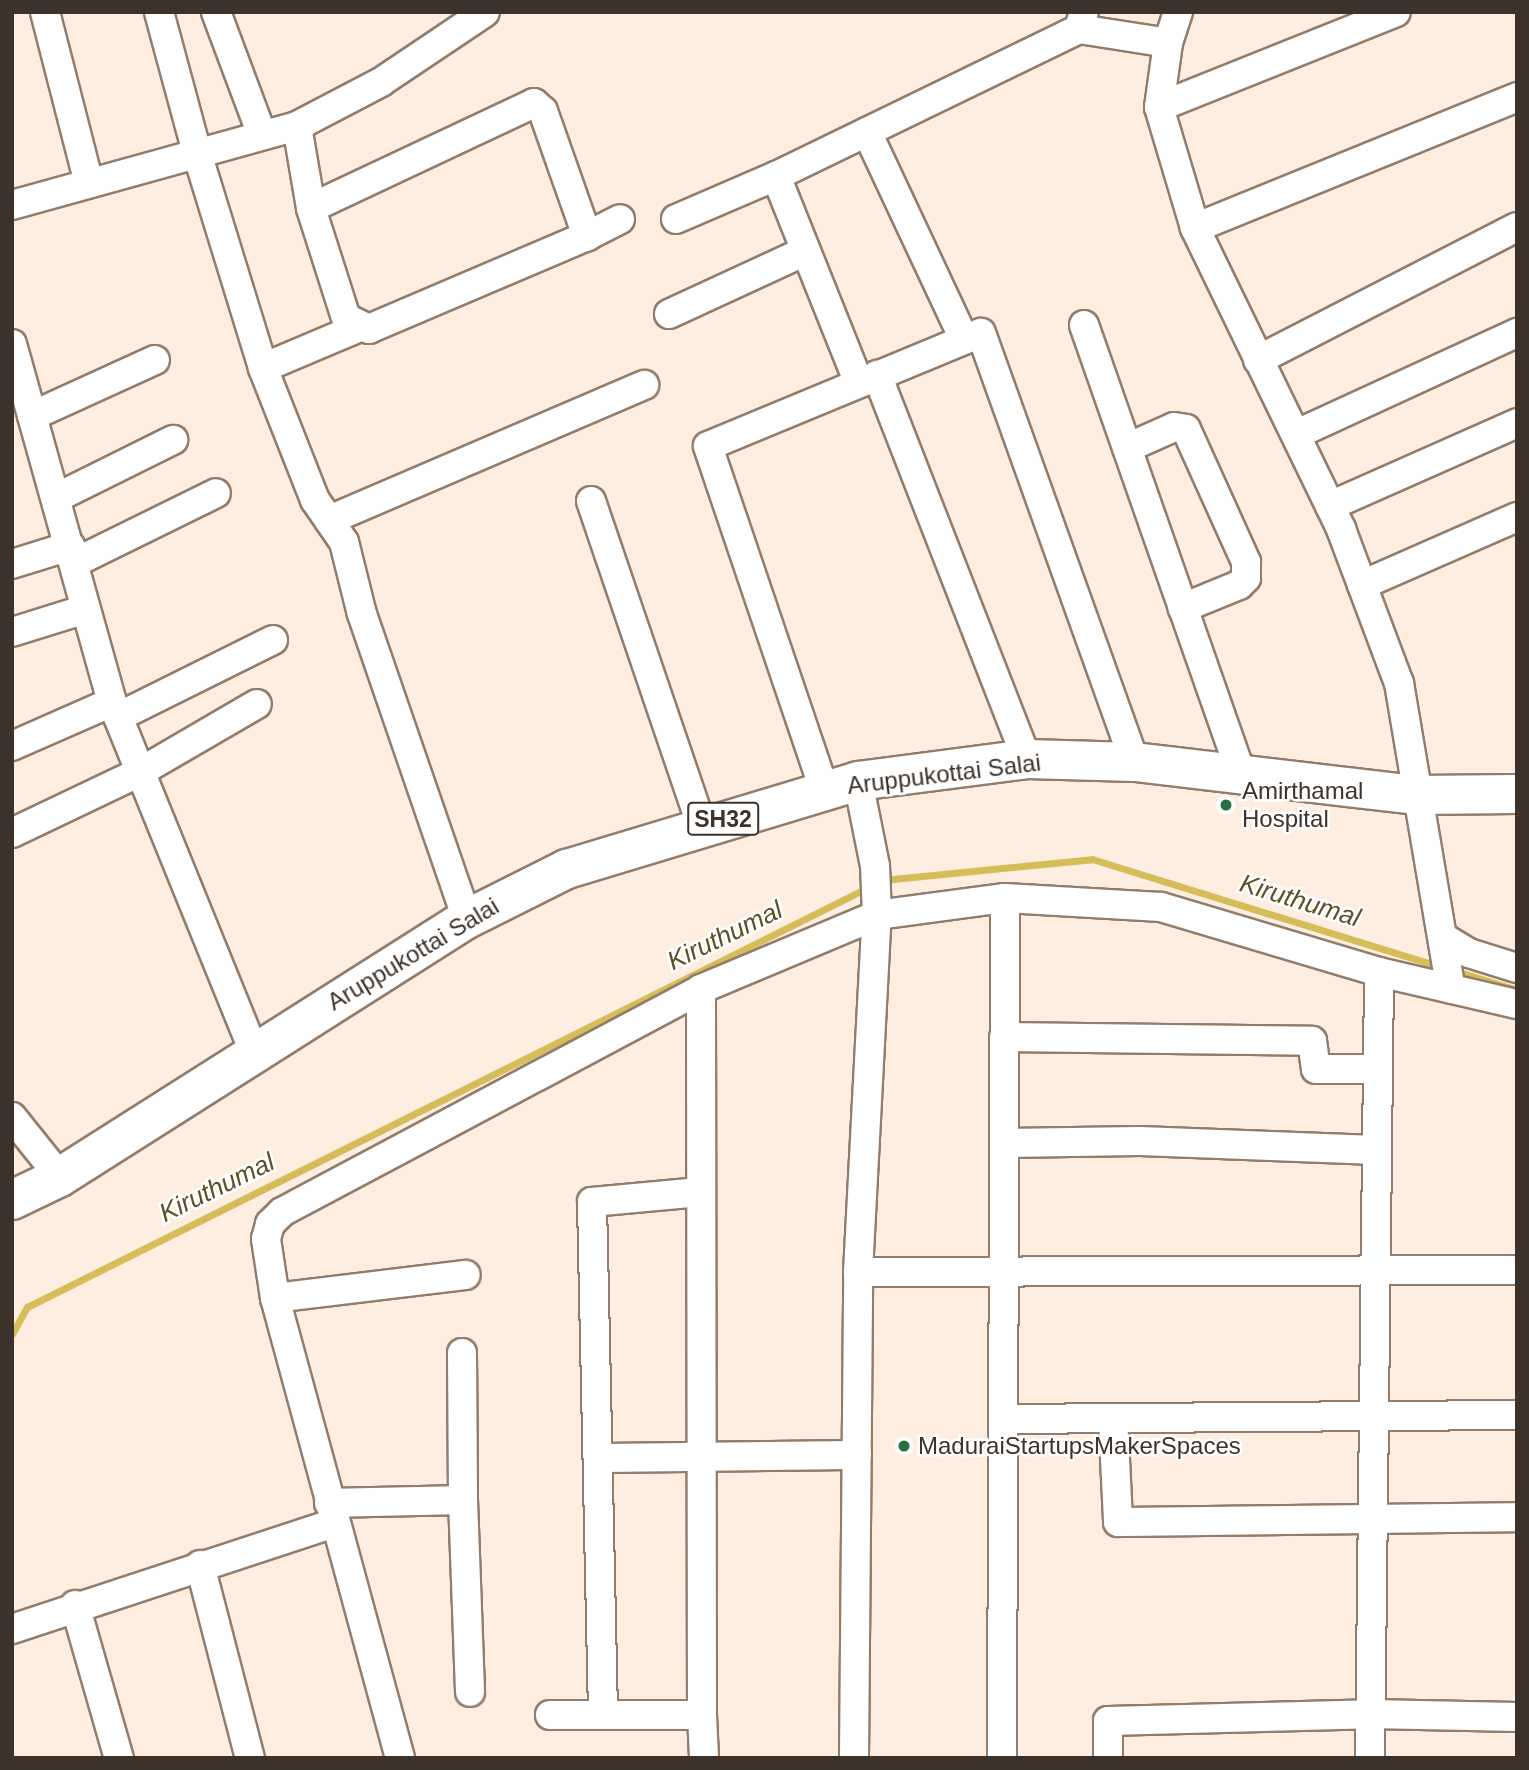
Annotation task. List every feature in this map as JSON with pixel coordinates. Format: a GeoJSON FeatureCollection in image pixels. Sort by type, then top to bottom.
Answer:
{"type":"FeatureCollection","features":[{"type":"Feature","properties":{"kind":"main road","name":"Aruppukottai Salai"},"geometry":{"type":"LineString","coordinates":[[15,1198],[60,1177],[253,1050],[467,919],[567,869],[701,825],[842,786],[1027,760],[1135,762],[1418,795],[1517,794]]}},
{"type":"Feature","properties":{"kind":"street"},"geometry":{"type":"LineString","coordinates":[[45,12],[89,183]]}},
{"type":"Feature","properties":{"kind":"street"},"geometry":{"type":"LineString","coordinates":[[159,12],[197,153],[263,368],[315,500],[344,542],[362,614],[467,919]]}},
{"type":"Feature","properties":{"kind":"street"},"geometry":{"type":"LineString","coordinates":[[216,12],[262,135]]}},
{"type":"Feature","properties":{"kind":"street"},"geometry":{"type":"LineString","coordinates":[[12,205],[297,126],[381,82],[485,12]]}},
{"type":"Feature","properties":{"kind":"street"},"geometry":{"type":"LineString","coordinates":[[1178,12],[1168,43],[1159,107],[1195,228],[1330,506],[1399,683],[1448,965]]}},
{"type":"Feature","properties":{"kind":"street"},"geometry":{"type":"LineString","coordinates":[[1159,107],[1396,12]]}},
{"type":"Feature","properties":{"kind":"street"},"geometry":{"type":"LineString","coordinates":[[676,219],[776,176],[867,132],[1081,21],[1168,43]]}},
{"type":"Feature","properties":{"kind":"street"},"geometry":{"type":"LineString","coordinates":[[1195,228],[1517,97]]}},
{"type":"Feature","properties":{"kind":"street"},"geometry":{"type":"LineString","coordinates":[[311,208],[534,103],[543,111],[587,236]]}},
{"type":"Feature","properties":{"kind":"street"},"geometry":{"type":"LineString","coordinates":[[297,126],[311,208],[346,318],[360,327]]}},
{"type":"Feature","properties":{"kind":"street"},"geometry":{"type":"LineString","coordinates":[[867,132],[964,339]]}},
{"type":"Feature","properties":{"kind":"street"},"geometry":{"type":"LineString","coordinates":[[776,176],[803,252],[868,379],[1027,760]]}},
{"type":"Feature","properties":{"kind":"street"},"geometry":{"type":"LineString","coordinates":[[263,368],[360,327],[386,323],[587,236],[620,219]]}},
{"type":"Feature","properties":{"kind":"street"},"geometry":{"type":"LineString","coordinates":[[1258,360],[1517,227]]}},
{"type":"Feature","properties":{"kind":"street"},"geometry":{"type":"LineString","coordinates":[[669,314],[803,252]]}},
{"type":"Feature","properties":{"kind":"street"},"geometry":{"type":"LineString","coordinates":[[1084,325],[1242,776]]}},
{"type":"Feature","properties":{"kind":"street"},"geometry":{"type":"LineString","coordinates":[[854,1758],[858,1272],[876,866],[708,446],[981,332],[1135,762]]}},
{"type":"Feature","properties":{"kind":"street"},"geometry":{"type":"LineString","coordinates":[[1297,434],[1517,333]]}},
{"type":"Feature","properties":{"kind":"street"},"geometry":{"type":"LineString","coordinates":[[12,344],[23,401],[56,498],[115,709],[253,1050]]}},
{"type":"Feature","properties":{"kind":"street"},"geometry":{"type":"LineString","coordinates":[[23,401],[155,360]]}},
{"type":"Feature","properties":{"kind":"street"},"geometry":{"type":"LineString","coordinates":[[329,520],[644,385]]}},
{"type":"Feature","properties":{"kind":"street"},"geometry":{"type":"LineString","coordinates":[[1330,506],[1517,423]]}},
{"type":"Feature","properties":{"kind":"street"},"geometry":{"type":"LineString","coordinates":[[1126,447],[1174,427],[1186,429],[1246,562],[1246,578],[1239,584],[1183,608]]}},
{"type":"Feature","properties":{"kind":"street"},"geometry":{"type":"LineString","coordinates":[[56,498],[173,440]]}},
{"type":"Feature","properties":{"kind":"street"},"geometry":{"type":"LineString","coordinates":[[12,564],[72,555],[216,493]]}},
{"type":"Feature","properties":{"kind":"street"},"geometry":{"type":"LineString","coordinates":[[591,500],[701,825]]}},
{"type":"Feature","properties":{"kind":"street"},"geometry":{"type":"LineString","coordinates":[[1362,585],[1517,517]]}},
{"type":"Feature","properties":{"kind":"street"},"geometry":{"type":"LineString","coordinates":[[12,632],[86,609]]}},
{"type":"Feature","properties":{"kind":"street"},"geometry":{"type":"LineString","coordinates":[[12,746],[115,709],[273,640]]}},
{"type":"Feature","properties":{"kind":"street"},"geometry":{"type":"LineString","coordinates":[[12,833],[140,772],[257,704]]}},
{"type":"Feature","properties":{"kind":"street"},"geometry":{"type":"LineString","coordinates":[[400,1758],[331,1513],[275,1298],[266,1239],[270,1224],[282,1212],[701,989],[876,906],[1005,898],[1161,908],[1378,972],[1448,965],[1469,953],[1517,968]]}},
{"type":"Feature","properties":{"kind":"street"},"geometry":{"type":"LineString","coordinates":[[1002,1758],[1005,898]]}},
{"type":"Feature","properties":{"kind":"street"},"geometry":{"type":"LineString","coordinates":[[1448,965],[1517,1004]]}},
{"type":"Feature","properties":{"kind":"street"},"geometry":{"type":"LineString","coordinates":[[1370,1758],[1378,972]]}},
{"type":"Feature","properties":{"kind":"street"},"geometry":{"type":"LineString","coordinates":[[701,989],[699,1454],[704,1758]]}},
{"type":"Feature","properties":{"kind":"street"},"geometry":{"type":"LineString","coordinates":[[1004,1037],[1312,1041],[1316,1069],[1377,1069]]}},
{"type":"Feature","properties":{"kind":"street"},"geometry":{"type":"LineString","coordinates":[[12,1117],[60,1177]]}},
{"type":"Feature","properties":{"kind":"street"},"geometry":{"type":"LineString","coordinates":[[1004,1143],[1140,1141],[1376,1150]]}},
{"type":"Feature","properties":{"kind":"street"},"geometry":{"type":"LineString","coordinates":[[603,1714],[592,1202],[700,1192]]}},
{"type":"Feature","properties":{"kind":"street"},"geometry":{"type":"LineString","coordinates":[[858,1272],[1517,1270]]}},
{"type":"Feature","properties":{"kind":"street"},"geometry":{"type":"LineString","coordinates":[[275,1298],[466,1275]]}},
{"type":"Feature","properties":{"kind":"street"},"geometry":{"type":"LineString","coordinates":[[462,1353],[463,1500],[470,1692]]}},
{"type":"Feature","properties":{"kind":"street"},"geometry":{"type":"LineString","coordinates":[[1003,1419],[1517,1415]]}},
{"type":"Feature","properties":{"kind":"street"},"geometry":{"type":"LineString","coordinates":[[1112,1418],[1118,1521],[1372,1516],[1517,1517]]}},
{"type":"Feature","properties":{"kind":"street"},"geometry":{"type":"LineString","coordinates":[[598,1458],[699,1454],[856,1455]]}},
{"type":"Feature","properties":{"kind":"street"},"geometry":{"type":"LineString","coordinates":[[12,1629],[75,1605],[200,1565],[331,1513],[463,1500]]}},
{"type":"Feature","properties":{"kind":"street"},"geometry":{"type":"LineString","coordinates":[[200,1565],[250,1758]]}},
{"type":"Feature","properties":{"kind":"street"},"geometry":{"type":"LineString","coordinates":[[75,1605],[119,1758]]}},
{"type":"Feature","properties":{"kind":"street"},"geometry":{"type":"LineString","coordinates":[[1108,1758],[1108,1721],[1370,1714],[1517,1717]]}},
{"type":"Feature","properties":{"kind":"street"},"geometry":{"type":"LineString","coordinates":[[550,1715],[702,1715]]}},
{"type":"Feature","properties":{"kind":"waterway","name":"Kiruthumal"},"geometry":{"type":"LineString","coordinates":[[883,880],[1092,859],[1441,967]]}},
{"type":"Feature","properties":{"kind":"waterway","name":"Kiruthumal"},"geometry":{"type":"LineString","coordinates":[[12,1334],[27,1307],[869,887]]}},
{"type":"Feature","properties":{"kind":"waterway","name":"Kiruthumal"},"geometry":{"type":"LineString","coordinates":[[1456,971],[1517,990]]}},
{"type":"Feature","properties":{"kind":"place","name":"Amirthamal Hospital"},"geometry":{"type":"Point","coordinates":[1226,805]}},
{"type":"Feature","properties":{"kind":"place","name":"MaduraiStartupsMakerSpaces"},"geometry":{"type":"Point","coordinates":[904,1446]}}]}
